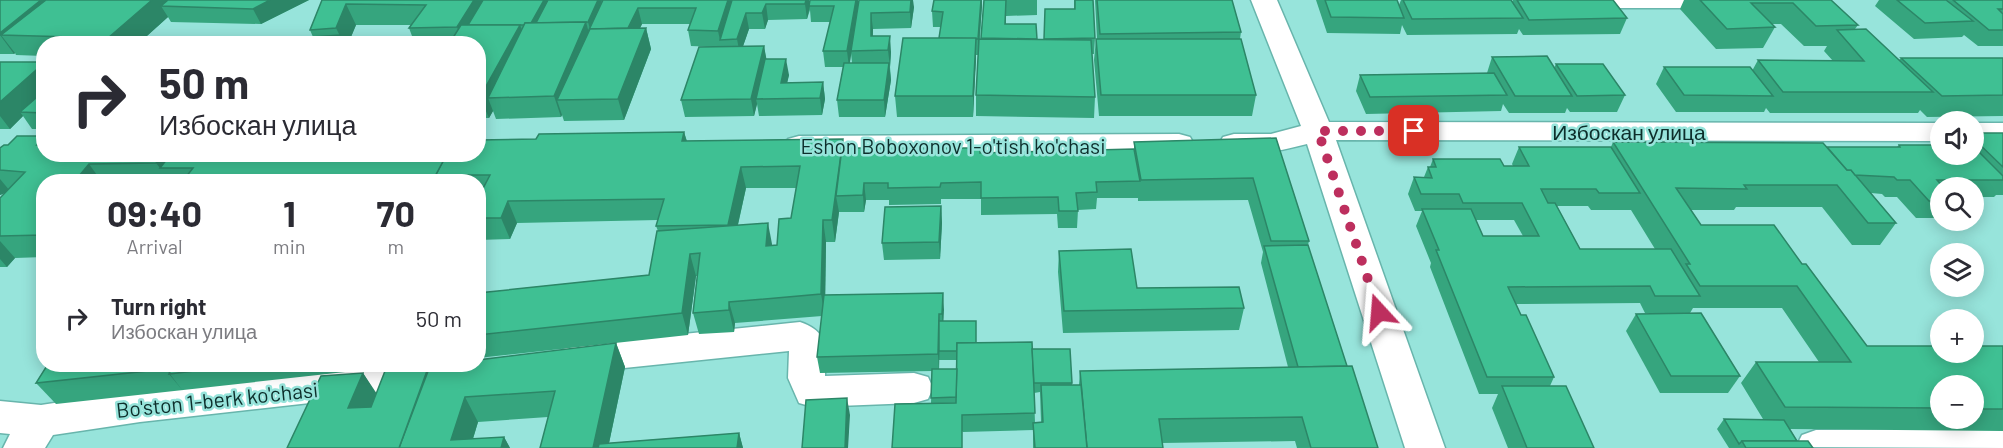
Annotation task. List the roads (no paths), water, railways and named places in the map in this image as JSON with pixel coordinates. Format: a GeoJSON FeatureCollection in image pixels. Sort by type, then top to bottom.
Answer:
{"type":"FeatureCollection","features":[{"type":"Feature","properties":{"kind":"street"},"geometry":{"type":"LineString","coordinates":[[1264,0],[1318,131],[1425,448]]}},
{"type":"Feature","properties":{"kind":"street"},"geometry":{"type":"LineString","coordinates":[[1547,0],[1682,0]]}},
{"type":"Feature","properties":{"kind":"street","name":"Избоскан улица"},"geometry":{"type":"LineString","coordinates":[[1318,131],[1930,132]]}},
{"type":"Feature","properties":{"kind":"street","name":"Eshon Boboxonov 1-o'tish ko'chasi"},"geometry":{"type":"LineString","coordinates":[[774,146],[1271,144],[1318,131]]}},
{"type":"Feature","properties":{"kind":"street"},"geometry":{"type":"LineString","coordinates":[[1984,132],[2003,132]]}},
{"type":"Feature","properties":{"kind":"street"},"geometry":{"type":"LineString","coordinates":[[542,363],[800,336],[806,341],[808,348],[806,380],[807,387],[813,392],[914,388]]}},
{"type":"Feature","properties":{"kind":"street","name":"Bo'ston 1-berk ko'chasi"},"geometry":{"type":"LineString","coordinates":[[0,417],[32,434],[140,406],[459,372]]}},
{"type":"Feature","properties":{"kind":"street"},"geometry":{"type":"LineString","coordinates":[[1816,447],[2003,446]]}}]}
